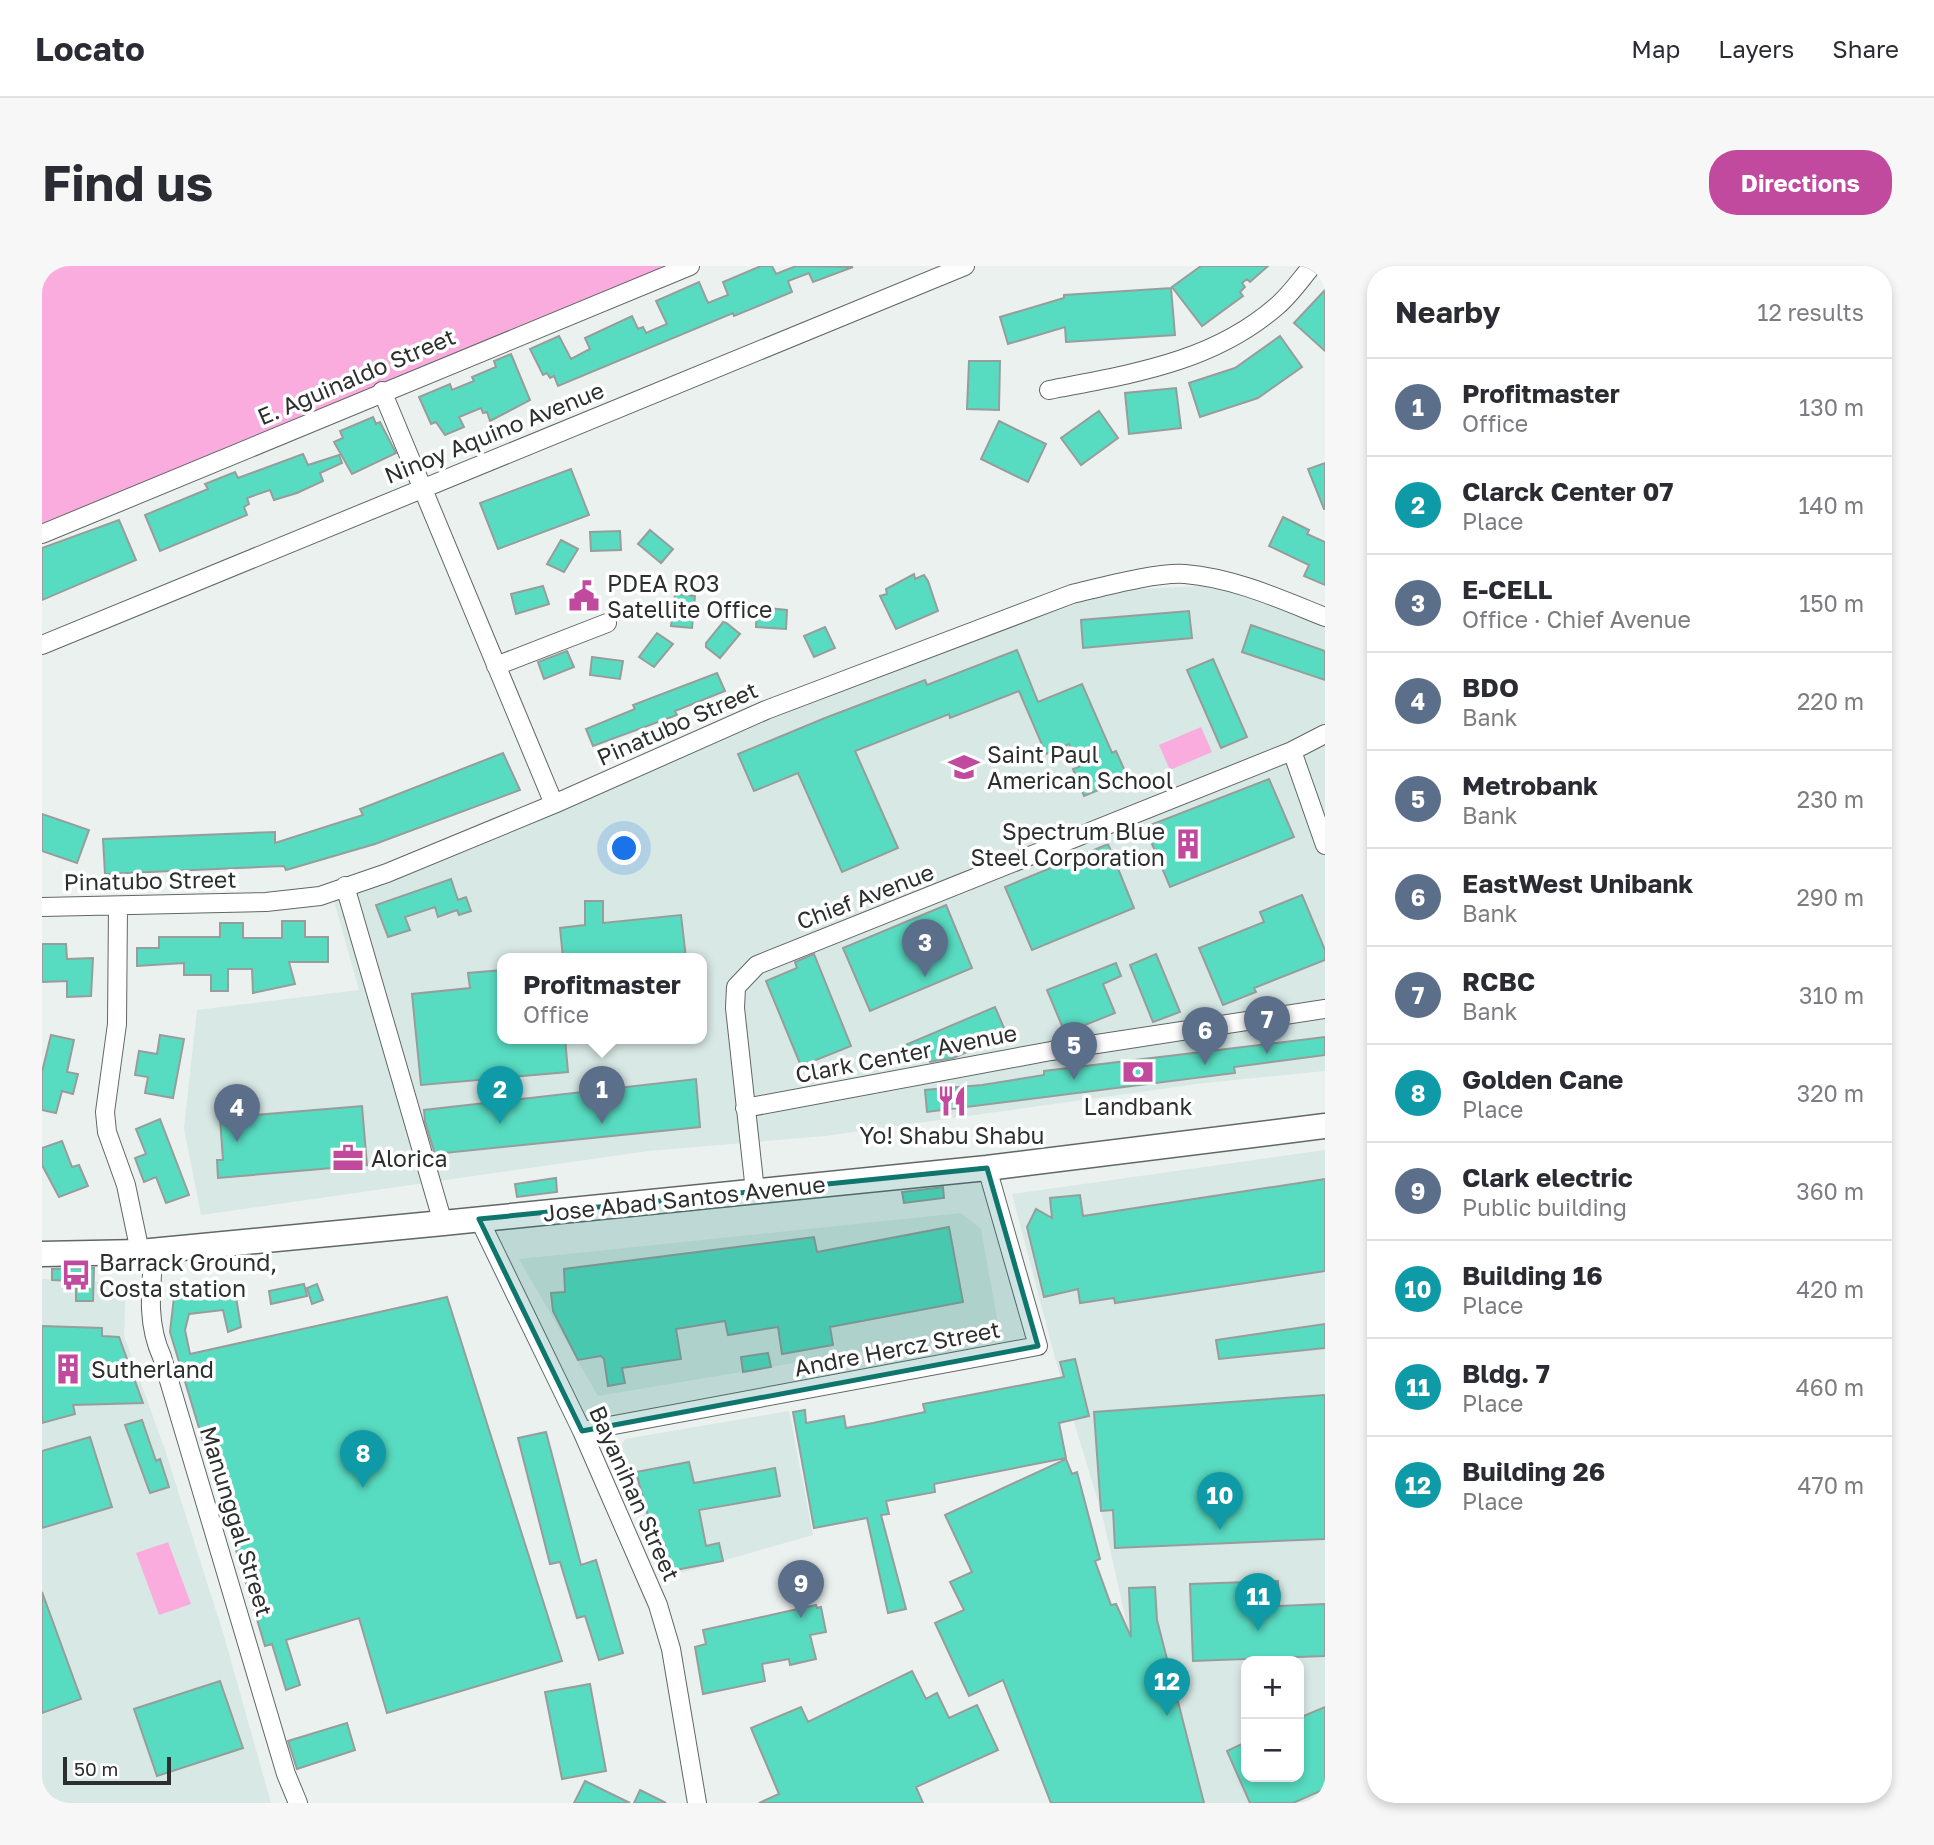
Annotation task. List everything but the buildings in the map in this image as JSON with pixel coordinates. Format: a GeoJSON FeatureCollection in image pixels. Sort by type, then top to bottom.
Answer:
{"type":"FeatureCollection","features":[{"type":"Feature","properties":{"kind":"main road","name":"Jose Abad Santos Avenue"},"geometry":{"type":"LineString","coordinates":[[42,1254],[147,1251],[443,1223],[987,1168],[1325,1126]]}},
{"type":"Feature","properties":{"kind":"street","name":"E. Aguinaldo Street"},"geometry":{"type":"LineString","coordinates":[[42,534],[382,391],[690,266]]}},
{"type":"Feature","properties":{"kind":"street","name":"Ninoy Aquino Avenue"},"geometry":{"type":"LineString","coordinates":[[42,645],[965,266]]}},
{"type":"Feature","properties":{"kind":"street"},"geometry":{"type":"LineString","coordinates":[[1049,390],[1167,366],[1211,350],[1278,306],[1312,266]]}},
{"type":"Feature","properties":{"kind":"street"},"geometry":{"type":"LineString","coordinates":[[382,391],[554,804]]}},
{"type":"Feature","properties":{"kind":"street","name":"Pinatubo Street"},"geometry":{"type":"LineString","coordinates":[[42,907],[266,902],[320,896],[387,873],[554,804],[766,710],[1072,594],[1183,574],[1247,586],[1325,617]]}},
{"type":"Feature","properties":{"kind":"street"},"geometry":{"type":"LineString","coordinates":[[496,666],[607,623]]}},
{"type":"Feature","properties":{"kind":"street","name":"Chief Avenue"},"geometry":{"type":"LineString","coordinates":[[755,1191],[735,1007],[736,987],[757,965],[1292,751],[1325,734]]}},
{"type":"Feature","properties":{"kind":"street"},"geometry":{"type":"LineString","coordinates":[[1292,751],[1325,845]]}},
{"type":"Feature","properties":{"kind":"street"},"geometry":{"type":"LineString","coordinates":[[345,886],[443,1223]]}},
{"type":"Feature","properties":{"kind":"street","name":"Manunggal Street"},"geometry":{"type":"LineString","coordinates":[[118,906],[117,1024],[106,1112],[107,1132],[147,1251],[152,1335],[162,1357],[286,1774],[298,1803]]}},
{"type":"Feature","properties":{"kind":"street","name":"Clark Center Avenue"},"geometry":{"type":"LineString","coordinates":[[746,1108],[1051,1051],[1325,1009]]}},
{"type":"Feature","properties":{"kind":"street","name":"Andre Hercz Street"},"geometry":{"type":"LineString","coordinates":[[582,1431],[1038,1346],[987,1168]]}},
{"type":"Feature","properties":{"kind":"street","name":"Bayanihan Street"},"geometry":{"type":"LineString","coordinates":[[479,1219],[582,1431],[659,1605],[671,1649],[697,1803]]}},
{"type":"Feature","properties":{"kind":"highlighted area"},"geometry":{"type":"Polygon","coordinates":[[[987,1168],[1038,1346],[582,1431],[479,1219],[551,1211],[987,1168]]]}},
{"type":"Feature","properties":{"kind":"shaded area"},"geometry":{"type":"Polygon","coordinates":[[[42,266],[669,266],[42,527],[42,266]]]}},
{"type":"Feature","properties":{"kind":"shaded area"},"geometry":{"type":"Polygon","coordinates":[[[1200,586],[1262,600],[1325,623],[1325,1071],[1204,1083],[825,1136],[648,1151],[201,1215],[184,1128],[197,1010],[359,990],[334,901],[832,693],[1068,603],[1141,589],[1200,586]]]}},
{"type":"Feature","properties":{"kind":"shaded area"},"geometry":{"type":"Polygon","coordinates":[[[1201,727],[1212,752],[1170,770],[1159,745],[1201,727]]]}},
{"type":"Feature","properties":{"kind":"shaded area"},"geometry":{"type":"Polygon","coordinates":[[[1325,1150],[1325,1803],[1167,1803],[1103,1518],[1057,1365],[1012,1194],[1325,1150]]]}},
{"type":"Feature","properties":{"kind":"shaded area"},"geometry":{"type":"Polygon","coordinates":[[[961,1213],[981,1229],[999,1329],[598,1396],[519,1259],[961,1213]]]}},
{"type":"Feature","properties":{"kind":"shaded area"},"geometry":{"type":"Polygon","coordinates":[[[42,1279],[126,1283],[124,1336],[165,1450],[224,1636],[271,1803],[42,1803],[42,1279]]]}},
{"type":"Feature","properties":{"kind":"shaded area"},"geometry":{"type":"Polygon","coordinates":[[[789,1411],[813,1535],[670,1576],[616,1456],[625,1439],[789,1411]]]}},
{"type":"Feature","properties":{"kind":"shaded area"},"geometry":{"type":"Polygon","coordinates":[[[168,1542],[191,1604],[159,1615],[136,1553],[168,1542]]]}},
{"type":"Feature","properties":{"kind":"place","name":"PDEA RO3 Satellite Office"},"geometry":{"type":"Point","coordinates":[584,596]}},
{"type":"Feature","properties":{"kind":"place","name":"Saint Paul American School"},"geometry":{"type":"Point","coordinates":[964,767]}},
{"type":"Feature","properties":{"kind":"place","name":"Spectrum Blue Steel Corporation"},"geometry":{"type":"Point","coordinates":[1188,844]}},
{"type":"Feature","properties":{"kind":"place","name":"E-CELL"},"geometry":{"type":"Point","coordinates":[925,977]}},
{"type":"Feature","properties":{"kind":"place","name":"RCBC"},"geometry":{"type":"Point","coordinates":[1267,1054]}},
{"type":"Feature","properties":{"kind":"place","name":"EastWest Unibank"},"geometry":{"type":"Point","coordinates":[1205,1065]}},
{"type":"Feature","properties":{"kind":"place","name":"Landbank"},"geometry":{"type":"Point","coordinates":[1138,1072]}},
{"type":"Feature","properties":{"kind":"place","name":"Metrobank"},"geometry":{"type":"Point","coordinates":[1074,1080]}},
{"type":"Feature","properties":{"kind":"place","name":"Yo! Shabu Shabu"},"geometry":{"type":"Point","coordinates":[952,1101]}},
{"type":"Feature","properties":{"kind":"place","name":"Clarck Center 07"},"geometry":{"type":"Point","coordinates":[500,1124]}},
{"type":"Feature","properties":{"kind":"place","name":"Profitmaster"},"geometry":{"type":"Point","coordinates":[602,1124]}},
{"type":"Feature","properties":{"kind":"place","name":"BDO"},"geometry":{"type":"Point","coordinates":[237,1142]}},
{"type":"Feature","properties":{"kind":"place","name":"Alorica"},"geometry":{"type":"Point","coordinates":[348,1158]}},
{"type":"Feature","properties":{"kind":"place","name":"Barrack Ground, Costa station"},"geometry":{"type":"Point","coordinates":[76,1275]}},
{"type":"Feature","properties":{"kind":"place","name":"Sutherland"},"geometry":{"type":"Point","coordinates":[68,1369]}},
{"type":"Feature","properties":{"kind":"place","name":"Golden Cane"},"geometry":{"type":"Point","coordinates":[363,1488]}},
{"type":"Feature","properties":{"kind":"place","name":"Building 16"},"geometry":{"type":"Point","coordinates":[1220,1530]}},
{"type":"Feature","properties":{"kind":"place","name":"Clark electric"},"geometry":{"type":"Point","coordinates":[801,1618]}},
{"type":"Feature","properties":{"kind":"place","name":"Bldg. 7"},"geometry":{"type":"Point","coordinates":[1258,1631]}},
{"type":"Feature","properties":{"kind":"place","name":"Building 26"},"geometry":{"type":"Point","coordinates":[1167,1716]}}]}
